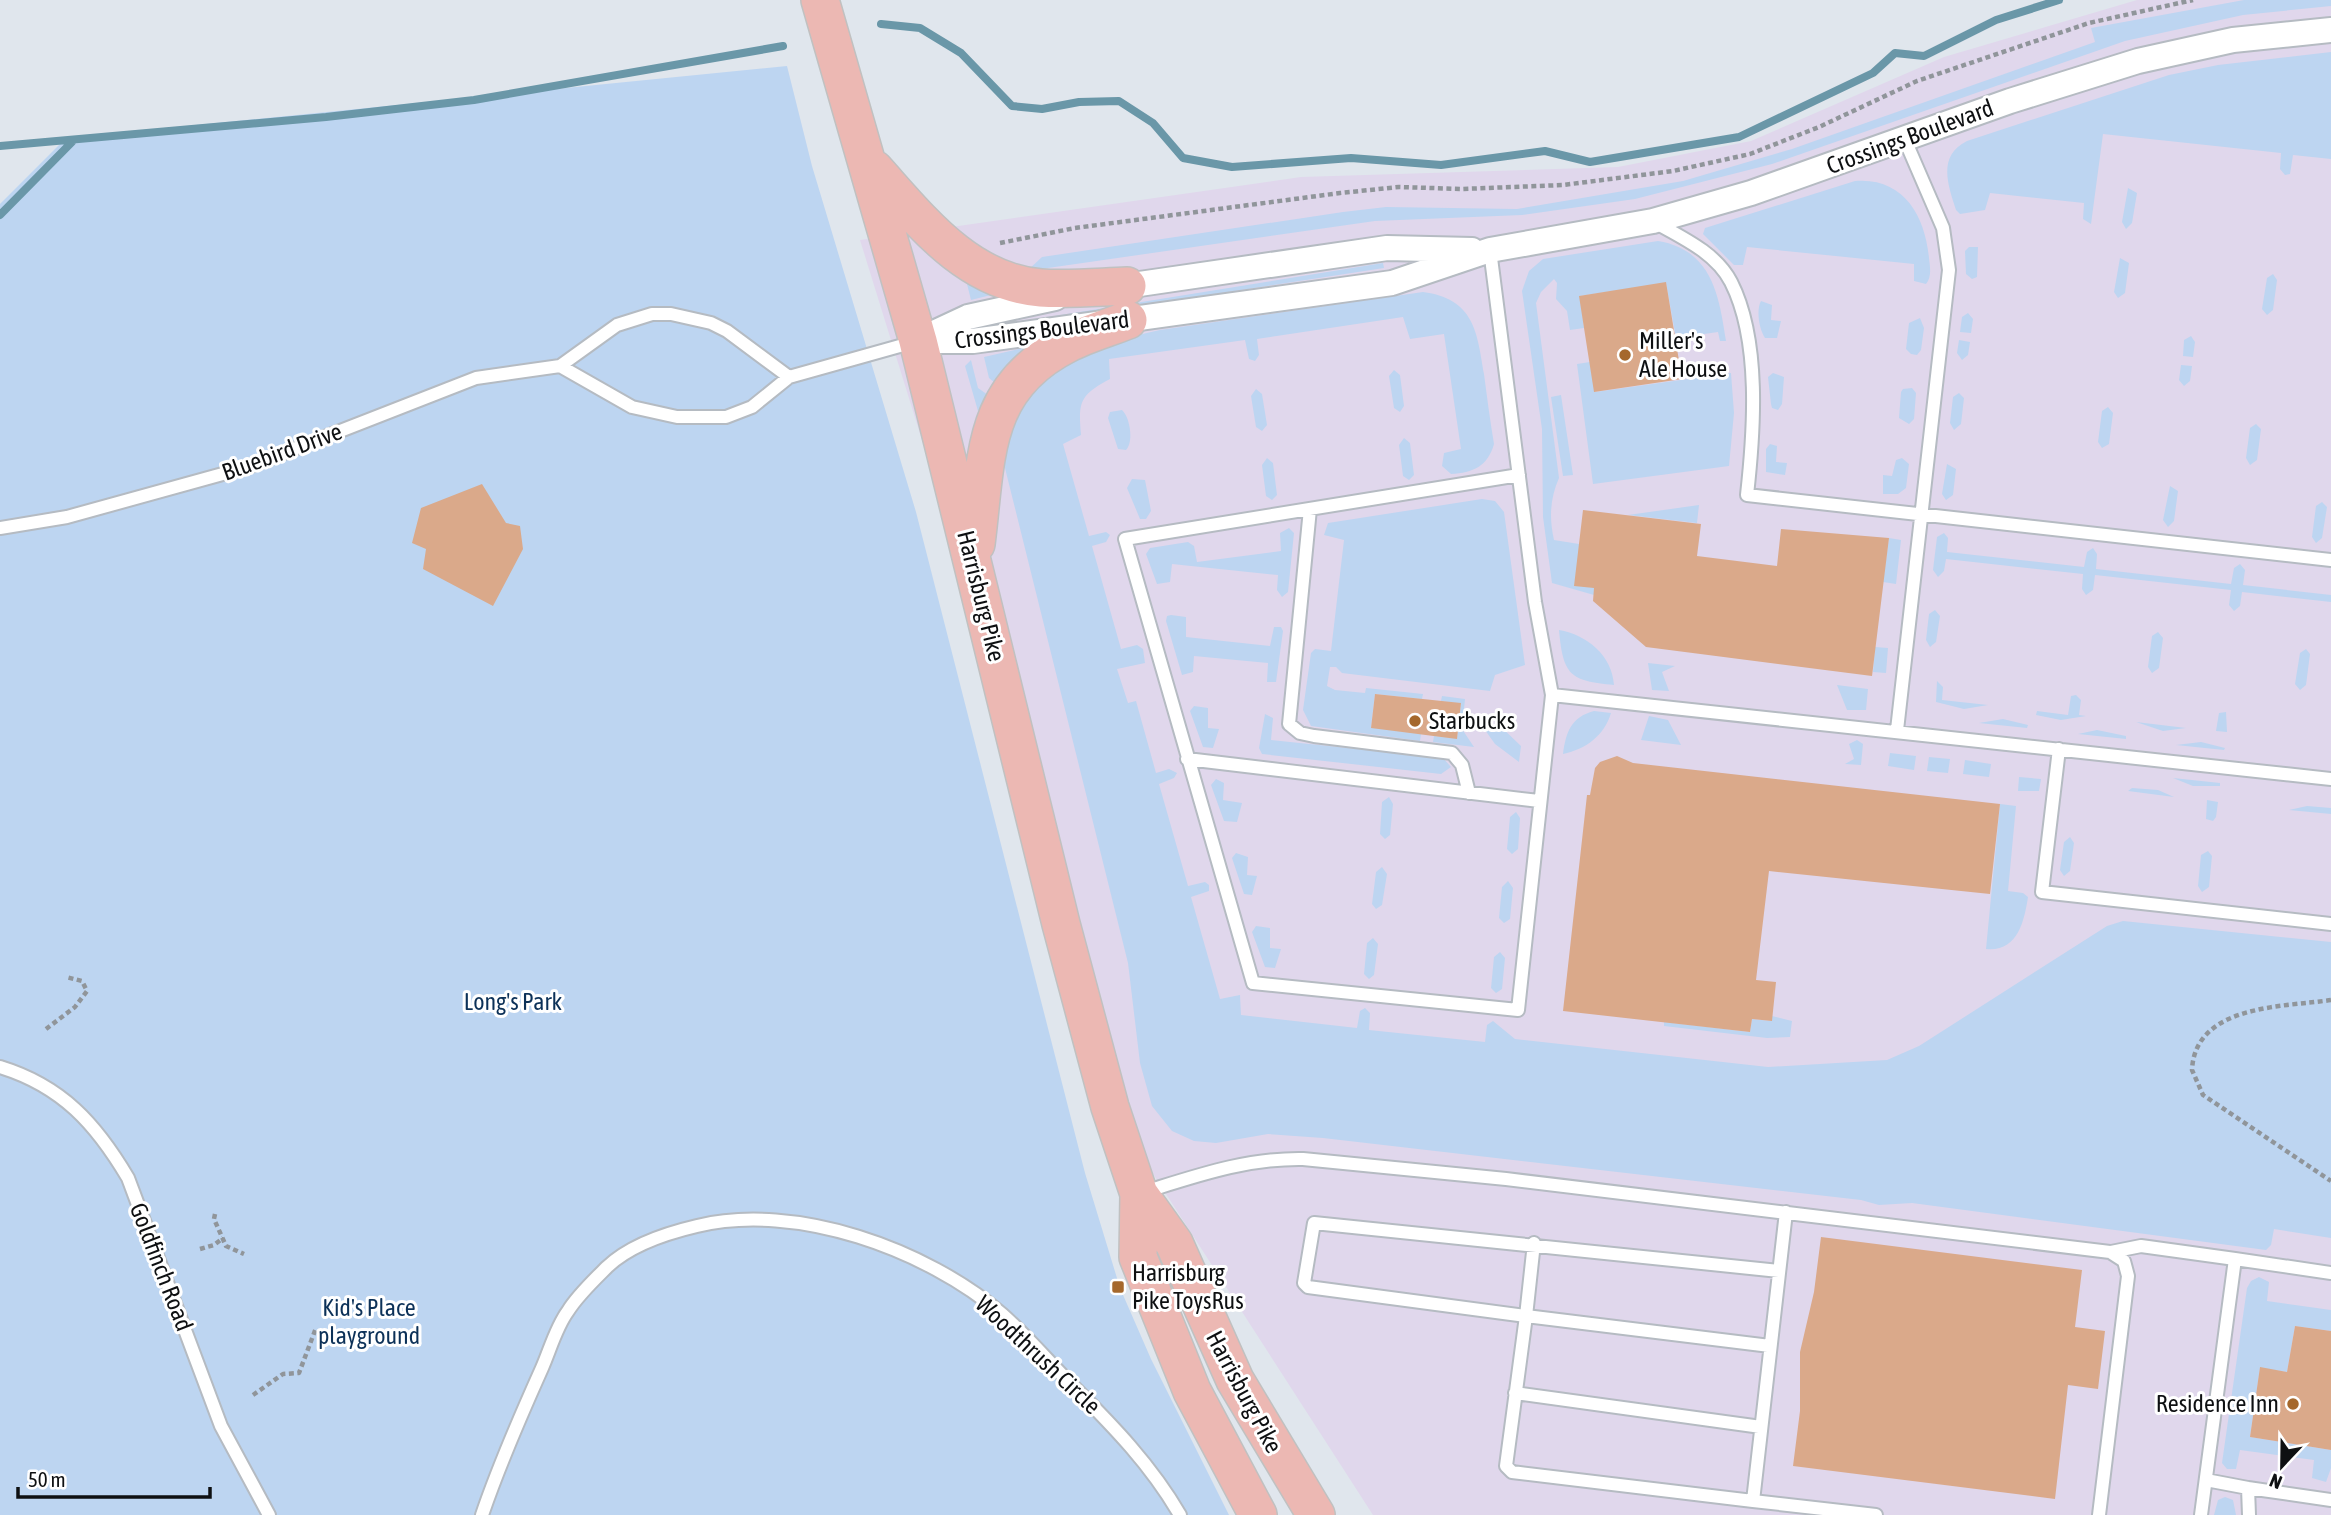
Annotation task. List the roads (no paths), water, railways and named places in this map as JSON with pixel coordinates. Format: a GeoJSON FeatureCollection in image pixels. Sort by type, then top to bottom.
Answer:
{"type":"FeatureCollection","features":[{"type":"Feature","properties":{"kind":"main road","name":"Harrisburg Pike"},"geometry":{"type":"LineString","coordinates":[[820,0],[918,341],[1110,1107],[1139,1194],[1174,1243],[1235,1380],[1315,1515]]}},
{"type":"Feature","properties":{"kind":"main road"},"geometry":{"type":"LineString","coordinates":[[869,163],[931,232],[971,264],[1003,280],[1128,303]]}},
{"type":"Feature","properties":{"kind":"main road"},"geometry":{"type":"LineString","coordinates":[[973,565],[990,443],[1002,400],[1013,384],[1033,365],[1128,303]]}},
{"type":"Feature","properties":{"kind":"main road","name":"Harrisburg Pike"},"geometry":{"type":"LineString","coordinates":[[1139,1194],[1138,1257],[1192,1391],[1258,1515]]}},
{"type":"Feature","properties":{"kind":"street","name":"Crossings Boulevard"},"geometry":{"type":"LineString","coordinates":[[918,341],[968,317],[1034,302],[1128,303],[1392,283],[1490,250],[1653,221],[1751,193],[1905,141],[2010,101],[2138,61],[2233,40],[2331,30]]}},
{"type":"Feature","properties":{"kind":"street","name":"Crossings Boulevard"},"geometry":{"type":"LineString","coordinates":[[918,341],[973,341],[1128,303],[1387,248],[1490,250]]}},
{"type":"Feature","properties":{"kind":"lane"},"geometry":{"type":"LineString","coordinates":[[1897,730],[1947,296],[1948,248],[1943,228],[1905,141]]}},
{"type":"Feature","properties":{"kind":"lane"},"geometry":{"type":"LineString","coordinates":[[1653,221],[1700,248],[1731,282],[1745,329],[1753,389],[1754,428],[1747,495],[2331,560]]}},
{"type":"Feature","properties":{"kind":"lane"},"geometry":{"type":"LineString","coordinates":[[1490,250],[1519,475],[1535,602],[1552,695],[1518,1010],[1253,983],[1125,539],[1519,475]]}},
{"type":"Feature","properties":{"kind":"lane","name":"Bluebird Drive"},"geometry":{"type":"LineString","coordinates":[[0,528],[67,517],[248,467],[476,378],[560,366],[617,325],[652,314],[671,314],[711,323],[727,331],[789,377]]}},
{"type":"Feature","properties":{"kind":"lane"},"geometry":{"type":"LineString","coordinates":[[560,366],[632,407],[677,417],[704,419],[740,414],[789,377],[918,341]]}},
{"type":"Feature","properties":{"kind":"lane"},"geometry":{"type":"LineString","coordinates":[[1310,509],[1289,724],[1300,733],[1452,753],[1462,765],[1469,793]]}},
{"type":"Feature","properties":{"kind":"lane"},"geometry":{"type":"LineString","coordinates":[[1552,695],[1897,730],[2331,779]]}},
{"type":"Feature","properties":{"kind":"lane"},"geometry":{"type":"LineString","coordinates":[[2059,749],[2042,892],[2331,924]]}},
{"type":"Feature","properties":{"kind":"lane"},"geometry":{"type":"LineString","coordinates":[[1187,759],[1539,801]]}},
{"type":"Feature","properties":{"kind":"lane","name":"Goldfinch Road"},"geometry":{"type":"LineString","coordinates":[[0,1067],[31,1077],[78,1109],[111,1149],[128,1178],[221,1426],[269,1515]]}},
{"type":"Feature","properties":{"kind":"lane"},"geometry":{"type":"LineString","coordinates":[[1139,1194],[1236,1164],[1257,1160],[1303,1159],[1506,1179],[2110,1252],[2141,1247],[2331,1273]]}},
{"type":"Feature","properties":{"kind":"lane"},"geometry":{"type":"LineString","coordinates":[[1753,1501],[1786,1212]]}},
{"type":"Feature","properties":{"kind":"lane","name":"Woodthrush Circle"},"geometry":{"type":"LineString","coordinates":[[482,1515],[502,1456],[567,1311],[608,1265],[651,1241],[683,1229],[714,1222],[750,1219],[855,1235],[922,1263],[965,1287],[1002,1314],[1124,1437],[1159,1479],[1180,1515]]}},
{"type":"Feature","properties":{"kind":"lane"},"geometry":{"type":"LineString","coordinates":[[1770,1346],[1308,1287],[1304,1283],[1314,1223],[1534,1243],[1779,1271]]}},
{"type":"Feature","properties":{"kind":"lane"},"geometry":{"type":"LineString","coordinates":[[1534,1243],[1506,1466],[1512,1472],[1876,1515]]}},
{"type":"Feature","properties":{"kind":"lane"},"geometry":{"type":"LineString","coordinates":[[2099,1515],[2129,1276],[2124,1261],[2110,1252]]}},
{"type":"Feature","properties":{"kind":"lane"},"geometry":{"type":"LineString","coordinates":[[2201,1515],[2235,1259]]}},
{"type":"Feature","properties":{"kind":"lane"},"geometry":{"type":"LineString","coordinates":[[1515,1393],[1761,1427]]}},
{"type":"Feature","properties":{"kind":"lane"},"geometry":{"type":"LineString","coordinates":[[2206,1480],[2331,1500]]}},
{"type":"Feature","properties":{"kind":"lane"},"geometry":{"type":"LineString","coordinates":[[2248,1488],[2249,1515]]}},
{"type":"Feature","properties":{"kind":"waterway"},"geometry":{"type":"LineString","coordinates":[[881,24],[920,28],[961,53],[1012,106],[1042,109],[1079,102],[1119,101],[1153,123],[1183,158],[1232,167],[1351,158],[1441,165],[1545,151],[1590,162],[1739,137],[1873,73],[1895,53],[1924,56],[1996,20],[2059,0]]}},
{"type":"Feature","properties":{"kind":"waterway"},"geometry":{"type":"LineString","coordinates":[[0,146],[326,117],[474,100],[783,46]]}},
{"type":"Feature","properties":{"kind":"waterway"},"geometry":{"type":"LineString","coordinates":[[0,215],[72,142]]}},
{"type":"Feature","properties":{"kind":"place","name":"Miller's Ale House"},"geometry":{"type":"Point","coordinates":[1625,355]}},
{"type":"Feature","properties":{"kind":"place","name":"Starbucks"},"geometry":{"type":"Point","coordinates":[1415,721]}},
{"type":"Feature","properties":{"kind":"place","name":"Harrisburg Pike ToysRus"},"geometry":{"type":"Point","coordinates":[1118,1287]}},
{"type":"Feature","properties":{"kind":"place","name":"Residence Inn"},"geometry":{"type":"Point","coordinates":[2293,1404]}},
{"type":"Feature","properties":{"kind":"park label","name":"Long's Park"},"geometry":{"type":"Point","coordinates":[513,1002]}},
{"type":"Feature","properties":{"kind":"park label","name":"Kid's Place playground"},"geometry":{"type":"Point","coordinates":[369,1322]}}]}
